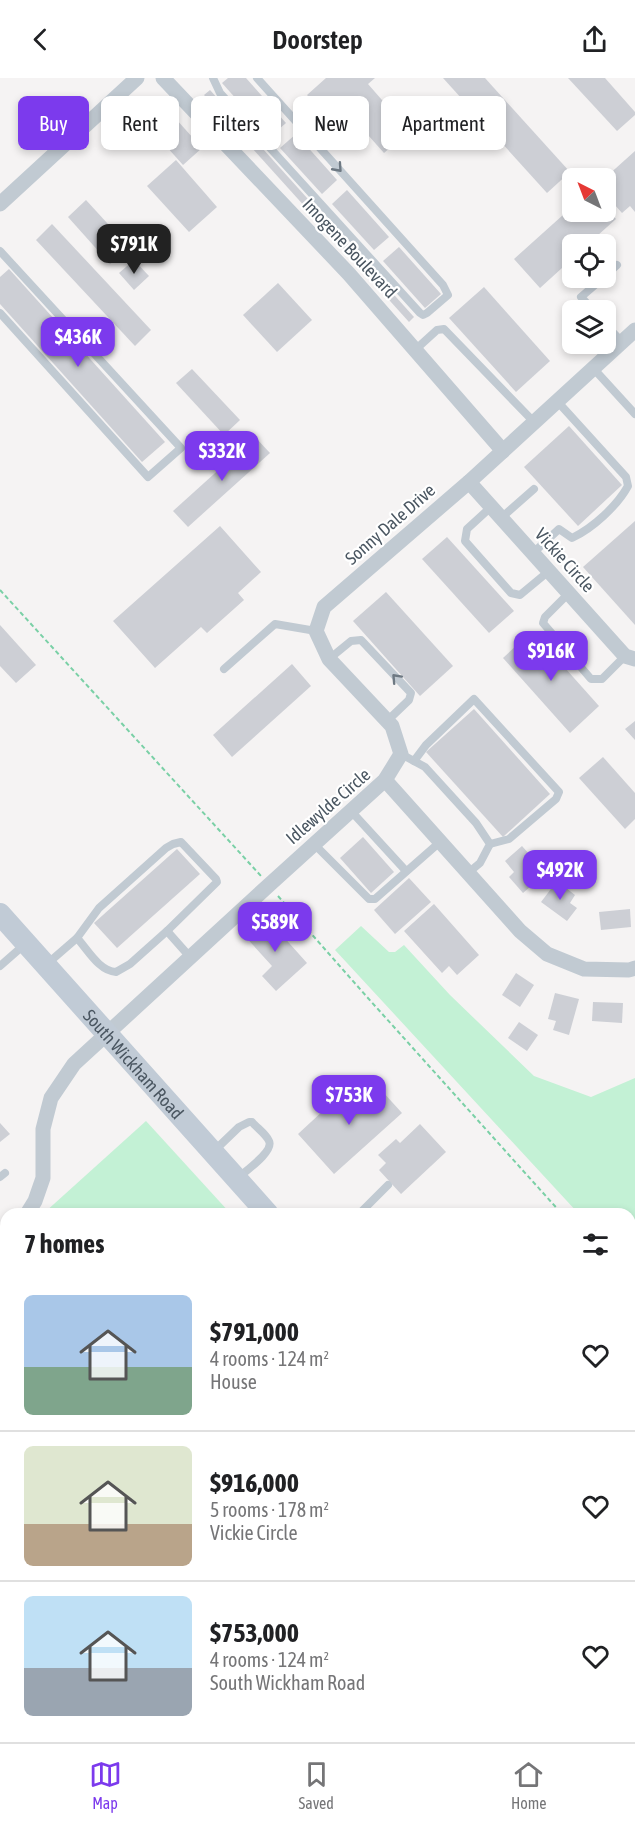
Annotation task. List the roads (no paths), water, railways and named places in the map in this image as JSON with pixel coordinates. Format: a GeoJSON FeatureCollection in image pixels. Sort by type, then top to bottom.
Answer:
{"type":"FeatureCollection","features":[{"type":"Feature","properties":{"kind":"main road","name":"South Wickham Road"},"geometry":{"type":"LineString","coordinates":[[0,914],[263,1208]]}},
{"type":"Feature","properties":{"kind":"street"},"geometry":{"type":"LineString","coordinates":[[0,204],[137,78]]}},
{"type":"Feature","properties":{"kind":"street","name":"Imogene Boulevard"},"geometry":{"type":"LineString","coordinates":[[163,78],[349,274],[503,451]]}},
{"type":"Feature","properties":{"kind":"street","name":"Sonny Dale Drive"},"geometry":{"type":"LineString","coordinates":[[316,631],[324,607],[469,482],[635,330]]}},
{"type":"Feature","properties":{"kind":"street","name":"Vickie Circle"},"geometry":{"type":"LineString","coordinates":[[469,482],[630,658]]}},
{"type":"Feature","properties":{"kind":"street"},"geometry":{"type":"LineString","coordinates":[[316,631],[329,658],[392,726],[408,758],[386,780]]}},
{"type":"Feature","properties":{"kind":"street","name":"Idlewylde Circle"},"geometry":{"type":"LineString","coordinates":[[31,1208],[43,1178],[43,1129],[51,1098],[74,1064],[386,780],[520,931],[547,954],[584,969],[629,970],[635,968]]}},
{"type":"Feature","properties":{"kind":"lane"},"geometry":{"type":"LineString","coordinates":[[213,78],[220,93],[420,313],[423,315],[427,313],[448,295],[443,285],[257,78]]}},
{"type":"Feature","properties":{"kind":"lane"},"geometry":{"type":"LineString","coordinates":[[0,251],[181,448],[148,477],[0,313]]}},
{"type":"Feature","properties":{"kind":"lane"},"geometry":{"type":"LineString","coordinates":[[584,300],[581,297],[591,288]]}},
{"type":"Feature","properties":{"kind":"lane"},"geometry":{"type":"LineString","coordinates":[[415,350],[437,330],[444,329],[534,422]]}},
{"type":"Feature","properties":{"kind":"lane"},"geometry":{"type":"LineString","coordinates":[[616,336],[622,342]]}},
{"type":"Feature","properties":{"kind":"lane"},"geometry":{"type":"LineString","coordinates":[[593,368],[635,414]]}},
{"type":"Feature","properties":{"kind":"lane"},"geometry":{"type":"LineString","coordinates":[[532,553],[559,529],[572,538],[582,534],[621,500],[628,486],[626,477],[557,401]]}},
{"type":"Feature","properties":{"kind":"lane"},"geometry":{"type":"LineString","coordinates":[[534,489],[467,529],[465,541],[511,593],[520,595],[549,571]]}},
{"type":"Feature","properties":{"kind":"lane"},"geometry":{"type":"LineString","coordinates":[[569,593],[545,616],[543,623],[591,678],[602,679],[630,658]]}},
{"type":"Feature","properties":{"kind":"lane"},"geometry":{"type":"LineString","coordinates":[[224,669],[275,624],[316,631]]}},
{"type":"Feature","properties":{"kind":"lane"},"geometry":{"type":"LineString","coordinates":[[329,658],[351,641],[360,640],[404,685],[411,693],[409,700],[387,721]]}},
{"type":"Feature","properties":{"kind":"lane"},"geometry":{"type":"LineString","coordinates":[[468,873],[480,863],[490,844],[509,839],[556,799],[559,792],[474,699],[426,745],[408,758],[425,767],[476,823],[490,844]]}},
{"type":"Feature","properties":{"kind":"lane"},"geometry":{"type":"LineString","coordinates":[[351,811],[406,871]]}},
{"type":"Feature","properties":{"kind":"lane"},"geometry":{"type":"LineString","coordinates":[[46,965],[77,938],[99,908],[173,844],[181,842],[216,879],[217,882],[167,931],[130,964],[116,972],[107,971],[100,966],[77,938]]}},
{"type":"Feature","properties":{"kind":"lane"},"geometry":{"type":"LineString","coordinates":[[314,844],[369,899],[375,899],[440,842]]}},
{"type":"Feature","properties":{"kind":"lane"},"geometry":{"type":"LineString","coordinates":[[167,931],[190,957]]}},
{"type":"Feature","properties":{"kind":"lane"},"geometry":{"type":"LineString","coordinates":[[0,966],[26,943]]}},
{"type":"Feature","properties":{"kind":"lane"},"geometry":{"type":"LineString","coordinates":[[212,1152],[244,1124],[252,1122],[258,1128],[269,1141],[269,1147],[266,1153],[237,1179]]}},
{"type":"Feature","properties":{"kind":"lane"},"geometry":{"type":"LineString","coordinates":[[365,1208],[388,1185]]}}]}
